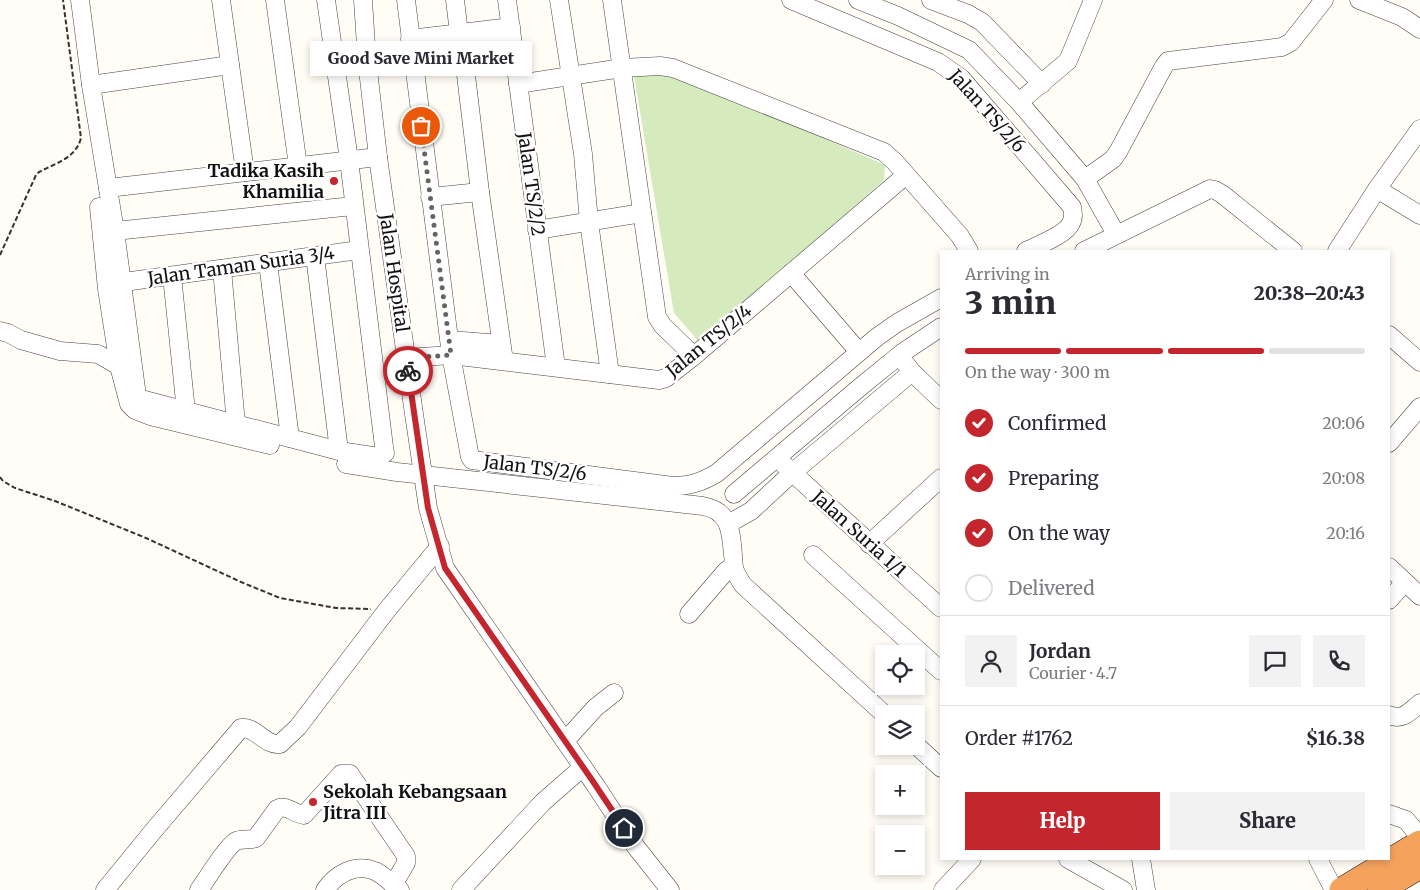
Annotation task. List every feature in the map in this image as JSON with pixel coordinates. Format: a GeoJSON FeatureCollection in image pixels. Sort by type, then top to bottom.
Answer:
{"type":"FeatureCollection","features":[{"type":"Feature","properties":{"kind":"highway"},"geometry":{"type":"LineString","coordinates":[[1342,890],[1420,843]]}},
{"type":"Feature","properties":{"kind":"highway"},"geometry":{"type":"LineString","coordinates":[[1380,890],[1410,877]]}},
{"type":"Feature","properties":{"kind":"street"},"geometry":{"type":"LineString","coordinates":[[80,0],[91,85],[115,231],[137,396],[141,399],[340,451],[380,457],[385,452],[353,206],[349,160],[326,0]]}},
{"type":"Feature","properties":{"kind":"street"},"geometry":{"type":"LineString","coordinates":[[221,0],[245,172]]}},
{"type":"Feature","properties":{"kind":"street"},"geometry":{"type":"LineString","coordinates":[[275,0],[298,166]]}},
{"type":"Feature","properties":{"kind":"street","name":"Jalan Hospital"},"geometry":{"type":"LineString","coordinates":[[363,0],[366,61],[406,358],[428,508],[445,568],[636,847],[670,890]]}},
{"type":"Feature","properties":{"kind":"street","name":"Jalan TS/2/6"},"geometry":{"type":"LineString","coordinates":[[406,0],[450,348],[472,460],[673,486],[684,486],[704,481],[717,473],[884,331],[940,299]]}},
{"type":"Feature","properties":{"kind":"street"},"geometry":{"type":"LineString","coordinates":[[455,0],[459,33]]}},
{"type":"Feature","properties":{"kind":"street","name":"Jalan TS/2/2"},"geometry":{"type":"LineString","coordinates":[[507,0],[556,367]]}},
{"type":"Feature","properties":{"kind":"street"},"geometry":{"type":"LineString","coordinates":[[559,0],[582,154],[589,222],[610,374]]}},
{"type":"Feature","properties":{"kind":"street"},"geometry":{"type":"LineString","coordinates":[[612,0],[657,316],[663,326],[694,356]]}},
{"type":"Feature","properties":{"kind":"street","name":"Jalan TS/2/6"},"geometry":{"type":"LineString","coordinates":[[791,0],[938,62],[961,78],[1072,207],[1074,216],[1072,223],[1066,230],[1028,250]]}},
{"type":"Feature","properties":{"kind":"street"},"geometry":{"type":"LineString","coordinates":[[858,0],[969,50],[1018,102],[1085,179],[1116,234]]}},
{"type":"Feature","properties":{"kind":"street"},"geometry":{"type":"LineString","coordinates":[[931,0],[968,14],[982,22],[1042,84]]}},
{"type":"Feature","properties":{"kind":"street"},"geometry":{"type":"LineString","coordinates":[[1018,102],[1042,84],[1068,60],[1094,0]]}},
{"type":"Feature","properties":{"kind":"street"},"geometry":{"type":"LineString","coordinates":[[1085,179],[1109,162],[1118,152],[1168,61],[1282,47],[1291,42],[1324,0]]}},
{"type":"Feature","properties":{"kind":"street"},"geometry":{"type":"LineString","coordinates":[[1359,0],[1402,17],[1420,29]]}},
{"type":"Feature","properties":{"kind":"street"},"geometry":{"type":"LineString","coordinates":[[366,61],[459,33],[512,35]]}},
{"type":"Feature","properties":{"kind":"street"},"geometry":{"type":"LineString","coordinates":[[411,48],[463,50],[512,35]]}},
{"type":"Feature","properties":{"kind":"street"},"geometry":{"type":"LineString","coordinates":[[463,50],[480,192],[504,361]]}},
{"type":"Feature","properties":{"kind":"street"},"geometry":{"type":"LineString","coordinates":[[91,85],[230,65]]}},
{"type":"Feature","properties":{"kind":"street"},"geometry":{"type":"LineString","coordinates":[[518,84],[622,68],[660,66],[673,68],[872,147],[890,157],[960,236],[968,250]]}},
{"type":"Feature","properties":{"kind":"street"},"geometry":{"type":"LineString","coordinates":[[1338,250],[1420,129]]}},
{"type":"Feature","properties":{"kind":"street"},"geometry":{"type":"LineString","coordinates":[[108,188],[378,157]]}},
{"type":"Feature","properties":{"kind":"street","name":"Jalan TS/2/4"},"geometry":{"type":"LineString","coordinates":[[406,358],[450,348],[504,361],[659,380],[666,378],[906,175]]}},
{"type":"Feature","properties":{"kind":"street"},"geometry":{"type":"LineString","coordinates":[[1086,250],[1210,189],[1222,194],[1287,249]]}},
{"type":"Feature","properties":{"kind":"street"},"geometry":{"type":"LineString","coordinates":[[1378,189],[1420,215]]}},
{"type":"Feature","properties":{"kind":"street"},"geometry":{"type":"LineString","coordinates":[[430,197],[480,192]]}},
{"type":"Feature","properties":{"kind":"street"},"geometry":{"type":"LineString","coordinates":[[115,231],[353,206]]}},
{"type":"Feature","properties":{"kind":"street"},"geometry":{"type":"LineString","coordinates":[[99,207],[107,289],[119,366],[129,404],[134,410],[150,416],[352,465],[711,508],[720,513],[728,524],[734,557],[733,566],[743,585],[875,706]]}},
{"type":"Feature","properties":{"kind":"street"},"geometry":{"type":"LineString","coordinates":[[537,230],[642,213]]}},
{"type":"Feature","properties":{"kind":"street","name":"Jalan Taman Suria 3/4"},"geometry":{"type":"LineString","coordinates":[[122,280],[126,282],[359,250]]}},
{"type":"Feature","properties":{"kind":"street"},"geometry":{"type":"LineString","coordinates":[[315,256],[340,451]]}},
{"type":"Feature","properties":{"kind":"street"},"geometry":{"type":"LineString","coordinates":[[268,263],[290,438]]}},
{"type":"Feature","properties":{"kind":"street"},"geometry":{"type":"LineString","coordinates":[[222,269],[236,424]]}},
{"type":"Feature","properties":{"kind":"street"},"geometry":{"type":"LineString","coordinates":[[791,273],[858,352]]}},
{"type":"Feature","properties":{"kind":"street"},"geometry":{"type":"LineString","coordinates":[[172,276],[186,411]]}},
{"type":"Feature","properties":{"kind":"street"},"geometry":{"type":"LineString","coordinates":[[734,494],[902,353],[940,328]]}},
{"type":"Feature","properties":{"kind":"street"},"geometry":{"type":"LineString","coordinates":[[0,331],[22,340],[60,350],[98,354],[119,366]]}},
{"type":"Feature","properties":{"kind":"street"},"geometry":{"type":"LineString","coordinates":[[1390,336],[1420,362]]}},
{"type":"Feature","properties":{"kind":"street"},"geometry":{"type":"LineString","coordinates":[[450,348],[501,344]]}},
{"type":"Feature","properties":{"kind":"street"},"geometry":{"type":"LineString","coordinates":[[902,353],[906,364],[912,372],[940,399]]}},
{"type":"Feature","properties":{"kind":"street"},"geometry":{"type":"LineString","coordinates":[[728,524],[750,511],[912,372]]}},
{"type":"Feature","properties":{"kind":"street"},"geometry":{"type":"LineString","coordinates":[[1390,442],[1420,407]]}},
{"type":"Feature","properties":{"kind":"street","name":"Jalan Suria 1/1"},"geometry":{"type":"LineString","coordinates":[[778,458],[869,544],[940,607]]}},
{"type":"Feature","properties":{"kind":"street"},"geometry":{"type":"LineString","coordinates":[[869,544],[940,479]]}},
{"type":"Feature","properties":{"kind":"street"},"geometry":{"type":"LineString","coordinates":[[105,890],[241,728],[250,729],[269,743],[276,745],[280,744],[298,727],[387,610],[440,546]]}},
{"type":"Feature","properties":{"kind":"street"},"geometry":{"type":"LineString","coordinates":[[813,555],[940,670]]}},
{"type":"Feature","properties":{"kind":"street"},"geometry":{"type":"LineString","coordinates":[[689,614],[726,571],[733,566]]}},
{"type":"Feature","properties":{"kind":"street"},"geometry":{"type":"LineString","coordinates":[[1390,567],[1420,596]]}},
{"type":"Feature","properties":{"kind":"street"},"geometry":{"type":"LineString","coordinates":[[1390,599],[1405,582]]}},
{"type":"Feature","properties":{"kind":"street"},"geometry":{"type":"LineString","coordinates":[[565,741],[589,715],[614,693]]}},
{"type":"Feature","properties":{"kind":"street"},"geometry":{"type":"LineString","coordinates":[[1390,714],[1402,717],[1420,704]]}},
{"type":"Feature","properties":{"kind":"street"},"geometry":{"type":"LineString","coordinates":[[925,753],[940,767]]}},
{"type":"Feature","properties":{"kind":"street"},"geometry":{"type":"LineString","coordinates":[[461,890],[549,796],[583,767]]}},
{"type":"Feature","properties":{"kind":"street"},"geometry":{"type":"LineString","coordinates":[[199,890],[233,843],[244,839],[253,840],[256,838],[278,809],[282,807],[304,815],[341,774],[345,773],[350,774],[406,856],[406,863],[397,887],[375,871],[361,868],[346,871],[334,878],[325,890]]}},
{"type":"Feature","properties":{"kind":"street"},"geometry":{"type":"LineString","coordinates":[[1390,814],[1406,820],[1420,837]]}},
{"type":"Feature","properties":{"kind":"street"},"geometry":{"type":"LineString","coordinates":[[943,890],[971,860]]}},
{"type":"Feature","properties":{"kind":"street"},"geometry":{"type":"LineString","coordinates":[[1070,860],[1122,890]]}},
{"type":"Feature","properties":{"kind":"street"},"geometry":{"type":"LineString","coordinates":[[1141,860],[1146,890]]}},
{"type":"Feature","properties":{"kind":"street"},"geometry":{"type":"LineString","coordinates":[[1319,860],[1334,890]]}},
{"type":"Feature","properties":{"kind":"street","name":"Jalan Hospital"},"geometry":{"type":"LineString","coordinates":[[652,868],[660,890]]}},
{"type":"Feature","properties":{"kind":"path"},"geometry":{"type":"LineString","coordinates":[[0,255],[36,175],[72,155],[81,138],[63,0]]}},
{"type":"Feature","properties":{"kind":"path"},"geometry":{"type":"LineString","coordinates":[[0,477],[15,488],[56,501],[146,538],[280,598],[336,608],[387,610]]}},
{"type":"Feature","properties":{"kind":"green space"},"geometry":{"type":"Polygon","coordinates":[[[671,71],[885,165],[884,180],[700,343],[674,313],[634,76],[671,71]]]}},
{"type":"Feature","properties":{"kind":"way so far"},"geometry":{"type":"LineString","coordinates":[[408,371],[406,358],[451,355],[421,126]]}},
{"type":"Feature","properties":{"kind":"place","name":"Good Save Mini Market"},"geometry":{"type":"Point","coordinates":[421,126]}},
{"type":"Feature","properties":{"kind":"place","name":"Tadika Kasih Khamilia"},"geometry":{"type":"Point","coordinates":[334,181]}},
{"type":"Feature","properties":{"kind":"place","name":"Sekolah Kebangsaan Jitra III"},"geometry":{"type":"Point","coordinates":[313,802]}},
{"type":"Feature","properties":{"kind":"route"},"geometry":{"type":"LineString","coordinates":[[408,371],[428,508],[445,568],[624,828]]}}]}
